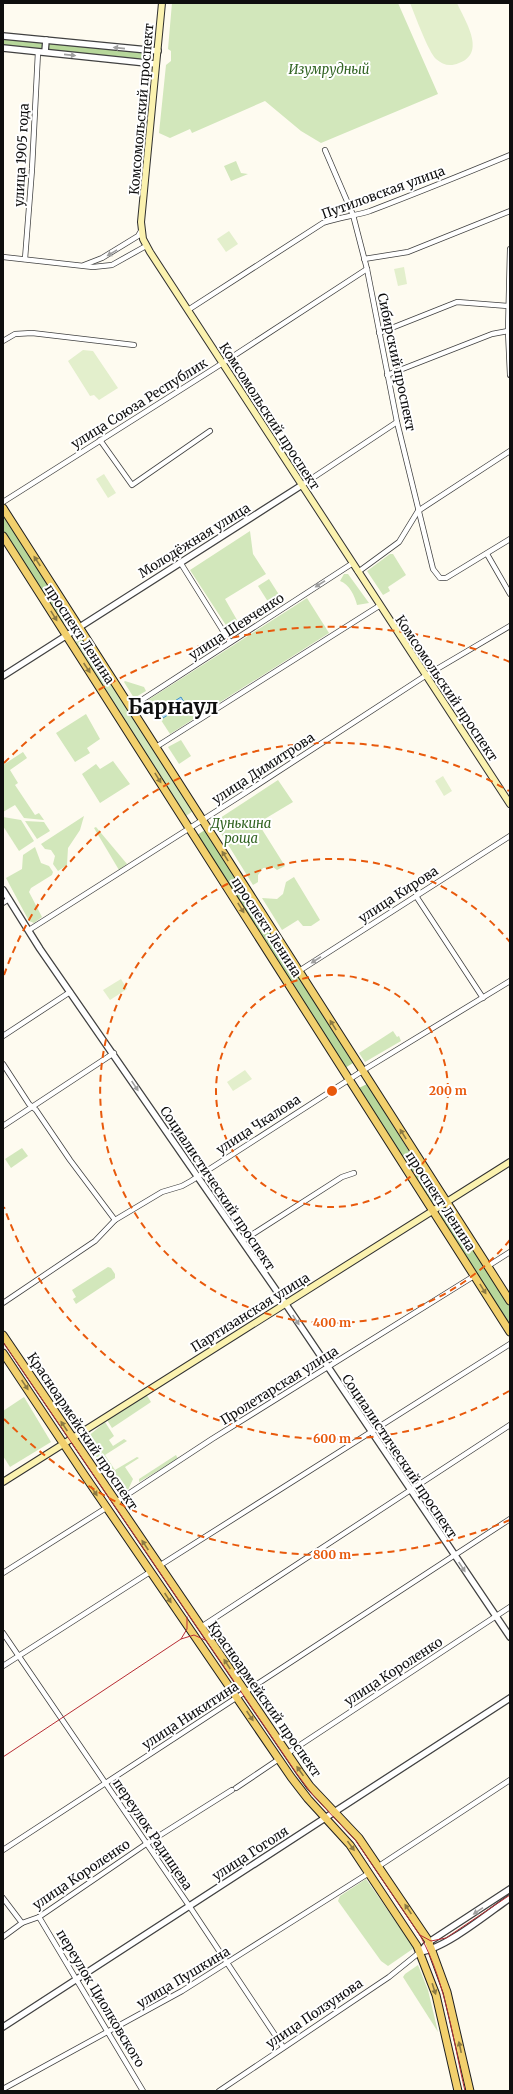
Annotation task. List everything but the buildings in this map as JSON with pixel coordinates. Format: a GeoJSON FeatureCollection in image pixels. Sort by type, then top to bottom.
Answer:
{"type":"FeatureCollection","features":[{"type":"Feature","properties":{"kind":"main road","name":"Комсомольский проспект"},"geometry":{"type":"LineString","coordinates":[[162,3],[141,231],[146,246],[353,563],[379,606],[510,804]]}},
{"type":"Feature","properties":{"kind":"main road","name":"проспект Ленина"},"geometry":{"type":"LineString","coordinates":[[3,508],[510,1301]]}},
{"type":"Feature","properties":{"kind":"main road","name":"проспект Ленина"},"geometry":{"type":"LineString","coordinates":[[3,536],[510,1332]]}},
{"type":"Feature","properties":{"kind":"main road","name":"Партизанская улица"},"geometry":{"type":"LineString","coordinates":[[3,1482],[510,1162]]}},
{"type":"Feature","properties":{"kind":"main road","name":"Красноармейский проспект"},"geometry":{"type":"LineString","coordinates":[[3,1335],[310,1786],[335,1810],[359,1838],[430,1946],[447,1992],[469,2088]]}},
{"type":"Feature","properties":{"kind":"main road","name":"Красноармейский проспект"},"geometry":{"type":"LineString","coordinates":[[3,1353],[106,1508],[302,1792],[350,1844],[410,1933],[420,1952],[436,1995],[458,2089]]}},
{"type":"Feature","properties":{"kind":"main road"},"geometry":{"type":"LineString","coordinates":[[122,1530],[131,1524]]}},
{"type":"Feature","properties":{"kind":"street"},"geometry":{"type":"LineString","coordinates":[[3,36],[158,52]]}},
{"type":"Feature","properties":{"kind":"street"},"geometry":{"type":"LineString","coordinates":[[45,52],[46,40]]}},
{"type":"Feature","properties":{"kind":"street"},"geometry":{"type":"LineString","coordinates":[[3,48],[156,64]]}},
{"type":"Feature","properties":{"kind":"street","name":"улица 1905 года"},"geometry":{"type":"LineString","coordinates":[[25,259],[32,169],[38,52]]}},
{"type":"Feature","properties":{"kind":"street","name":"Сибирский проспект"},"geometry":{"type":"LineString","coordinates":[[325,150],[353,215],[367,269],[397,422],[433,569],[438,577],[442,579],[487,554]]}},
{"type":"Feature","properties":{"kind":"street","name":"Путиловская улица"},"geometry":{"type":"LineString","coordinates":[[188,310],[323,223],[353,215],[407,197],[510,155]]}},
{"type":"Feature","properties":{"kind":"street"},"geometry":{"type":"LineString","coordinates":[[364,259],[408,252],[510,211]]}},
{"type":"Feature","properties":{"kind":"street"},"geometry":{"type":"LineString","coordinates":[[78,266],[102,258],[138,236],[141,231]]}},
{"type":"Feature","properties":{"kind":"street"},"geometry":{"type":"LineString","coordinates":[[3,257],[93,267],[112,265],[146,246]]}},
{"type":"Feature","properties":{"kind":"street"},"geometry":{"type":"LineString","coordinates":[[510,249],[508,306],[510,375]]}},
{"type":"Feature","properties":{"kind":"street","name":"улица Союза Республик"},"geometry":{"type":"LineString","coordinates":[[3,502],[222,364],[367,269]]}},
{"type":"Feature","properties":{"kind":"street"},"geometry":{"type":"LineString","coordinates":[[379,333],[457,302],[508,306]]}},
{"type":"Feature","properties":{"kind":"street"},"geometry":{"type":"LineString","coordinates":[[388,375],[492,334],[508,332]]}},
{"type":"Feature","properties":{"kind":"street"},"geometry":{"type":"LineString","coordinates":[[3,341],[15,334],[32,333],[134,345]]}},
{"type":"Feature","properties":{"kind":"street","name":"Молодёжная улица"},"geometry":{"type":"LineString","coordinates":[[3,676],[302,485],[397,422]]}},
{"type":"Feature","properties":{"kind":"street"},"geometry":{"type":"LineString","coordinates":[[100,440],[132,485],[210,431]]}},
{"type":"Feature","properties":{"kind":"street"},"geometry":{"type":"LineString","coordinates":[[358,572],[399,542],[418,511],[510,451]]}},
{"type":"Feature","properties":{"kind":"street"},"geometry":{"type":"LineString","coordinates":[[510,539],[487,554],[510,594]]}},
{"type":"Feature","properties":{"kind":"street"},"geometry":{"type":"LineString","coordinates":[[180,562],[230,642]]}},
{"type":"Feature","properties":{"kind":"street","name":"улица Шевченко"},"geometry":{"type":"LineString","coordinates":[[131,707],[353,563]]}},
{"type":"Feature","properties":{"kind":"street"},"geometry":{"type":"LineString","coordinates":[[156,747],[379,606]]}},
{"type":"Feature","properties":{"kind":"street","name":"улица Димитрова"},"geometry":{"type":"LineString","coordinates":[[29,930],[203,820],[425,676],[510,626]]}},
{"type":"Feature","properties":{"kind":"street","name":"улица Кирова"},"geometry":{"type":"LineString","coordinates":[[299,971],[510,836]]}},
{"type":"Feature","properties":{"kind":"street","name":"Социалистический проспект"},"geometry":{"type":"LineString","coordinates":[[3,890],[70,992],[114,1053],[285,1303],[370,1432],[510,1637]]}},
{"type":"Feature","properties":{"kind":"street"},"geometry":{"type":"LineString","coordinates":[[416,896],[483,998]]}},
{"type":"Feature","properties":{"kind":"street"},"geometry":{"type":"LineString","coordinates":[[3,903],[9,899]]}},
{"type":"Feature","properties":{"kind":"street","name":"улица Чкалова"},"geometry":{"type":"LineString","coordinates":[[3,1303],[95,1241],[115,1220],[162,1192],[182,1186],[198,1177],[349,1079],[510,981]]}},
{"type":"Feature","properties":{"kind":"street"},"geometry":{"type":"LineString","coordinates":[[3,1036],[70,992]]}},
{"type":"Feature","properties":{"kind":"street"},"geometry":{"type":"LineString","coordinates":[[3,1126],[114,1053]]}},
{"type":"Feature","properties":{"kind":"street"},"geometry":{"type":"LineString","coordinates":[[3,1064],[32,1107],[115,1220]]}},
{"type":"Feature","properties":{"kind":"street"},"geometry":{"type":"LineString","coordinates":[[242,1242],[342,1176],[354,1173]]}},
{"type":"Feature","properties":{"kind":"street"},"geometry":{"type":"LineString","coordinates":[[488,1266],[510,1252]]}},
{"type":"Feature","properties":{"kind":"street","name":"Пролетарская улица"},"geometry":{"type":"LineString","coordinates":[[116,1502],[474,1276]]}},
{"type":"Feature","properties":{"kind":"street"},"geometry":{"type":"LineString","coordinates":[[160,1566],[510,1344]]}},
{"type":"Feature","properties":{"kind":"street"},"geometry":{"type":"LineString","coordinates":[[201,1627],[510,1425]]}},
{"type":"Feature","properties":{"kind":"street"},"geometry":{"type":"LineString","coordinates":[[3,1573],[106,1508]]}},
{"type":"Feature","properties":{"kind":"street","name":"улица Никитина"},"geometry":{"type":"LineString","coordinates":[[3,1850],[510,1519]]}},
{"type":"Feature","properties":{"kind":"street"},"geometry":{"type":"LineString","coordinates":[[3,1666],[150,1572]]}},
{"type":"Feature","properties":{"kind":"street","name":"улица Короленко"},"geometry":{"type":"LineString","coordinates":[[288,1754],[510,1607]]}},
{"type":"Feature","properties":{"kind":"street","name":"переулок Радищева"},"geometry":{"type":"LineString","coordinates":[[3,1634],[189,1906],[283,2047]]}},
{"type":"Feature","properties":{"kind":"street","name":"улица Гоголя"},"geometry":{"type":"LineString","coordinates":[[3,2027],[335,1810],[510,1698]]}},
{"type":"Feature","properties":{"kind":"street","name":"улица Короленко"},"geometry":{"type":"LineString","coordinates":[[3,1936],[22,1923],[39,1917],[146,1844],[279,1759]]}},
{"type":"Feature","properties":{"kind":"street"},"geometry":{"type":"LineString","coordinates":[[378,1866],[510,1780]]}},
{"type":"Feature","properties":{"kind":"street","name":"улица Пушкина"},"geometry":{"type":"LineString","coordinates":[[3,2090],[109,2033],[227,1963],[369,1872]]}},
{"type":"Feature","properties":{"kind":"street"},"geometry":{"type":"LineString","coordinates":[[420,1952],[510,1889]]}},
{"type":"Feature","properties":{"kind":"street"},"geometry":{"type":"LineString","coordinates":[[3,1898],[22,1923]]}},
{"type":"Feature","properties":{"kind":"street"},"geometry":{"type":"LineString","coordinates":[[430,1946],[448,1941],[510,1898]]}},
{"type":"Feature","properties":{"kind":"street","name":"переулок Циолковского"},"geometry":{"type":"LineString","coordinates":[[39,1917],[143,2091]]}},
{"type":"Feature","properties":{"kind":"street","name":"улица Ползунова"},"geometry":{"type":"LineString","coordinates":[[219,2091],[388,1977],[420,1952]]}},
{"type":"Feature","properties":{"kind":"green space","name":"Изумрудный"},"geometry":{"type":"Polygon","coordinates":[[[172,3],[398,3],[438,94],[321,143],[301,131],[265,101],[192,133],[190,129],[170,138],[159,133],[166,65],[171,61],[171,51],[168,49],[172,3]]]}},
{"type":"Feature","properties":{"kind":"green space"},"geometry":{"type":"Polygon","coordinates":[[[410,3],[457,3],[472,36],[472,52],[467,58],[459,63],[450,65],[441,63],[436,59],[426,41],[410,3]]]}},
{"type":"Feature","properties":{"kind":"green space"},"geometry":{"type":"Polygon","coordinates":[[[3,38],[150,53],[150,60],[3,46],[3,38]]]}},
{"type":"Feature","properties":{"kind":"green space"},"geometry":{"type":"Polygon","coordinates":[[[236,161],[241,173],[248,174],[231,181],[224,166],[236,161]]]}},
{"type":"Feature","properties":{"kind":"green space"},"geometry":{"type":"Polygon","coordinates":[[[229,231],[238,244],[226,252],[217,239],[229,231]]]}},
{"type":"Feature","properties":{"kind":"green space"},"geometry":{"type":"Polygon","coordinates":[[[404,267],[407,284],[398,286],[394,269],[404,267]]]}},
{"type":"Feature","properties":{"kind":"green space"},"geometry":{"type":"Polygon","coordinates":[[[83,350],[93,351],[118,388],[99,400],[94,395],[90,396],[68,361],[83,350]]]}},
{"type":"Feature","properties":{"kind":"green space"},"geometry":{"type":"Polygon","coordinates":[[[104,474],[116,493],[108,498],[96,479],[104,474]]]}},
{"type":"Feature","properties":{"kind":"green space"},"geometry":{"type":"Polygon","coordinates":[[[3,513],[72,618],[63,624],[3,532],[3,513]]]}},
{"type":"Feature","properties":{"kind":"green space"},"geometry":{"type":"Polygon","coordinates":[[[250,531],[253,554],[266,574],[225,599],[241,627],[231,633],[190,570],[250,531]]]}},
{"type":"Feature","properties":{"kind":"green space"},"geometry":{"type":"Polygon","coordinates":[[[390,554],[393,554],[406,575],[388,587],[390,591],[383,595],[367,571],[390,554]]]}},
{"type":"Feature","properties":{"kind":"green space"},"geometry":{"type":"Polygon","coordinates":[[[344,574],[348,574],[369,603],[357,605],[351,591],[340,581],[344,574]]]}},
{"type":"Feature","properties":{"kind":"green space"},"geometry":{"type":"Polygon","coordinates":[[[269,579],[283,601],[272,608],[258,586],[269,579]]]}},
{"type":"Feature","properties":{"kind":"green space"},"geometry":{"type":"Polygon","coordinates":[[[307,598],[329,633],[170,734],[148,700],[307,598]]]}},
{"type":"Feature","properties":{"kind":"green space"},"geometry":{"type":"Polygon","coordinates":[[[82,638],[193,811],[186,816],[75,642],[82,638]]]}},
{"type":"Feature","properties":{"kind":"green space"},"geometry":{"type":"Polygon","coordinates":[[[125,681],[144,687],[146,691],[134,698],[124,682],[125,681]]]}},
{"type":"Feature","properties":{"kind":"green space"},"geometry":{"type":"Polygon","coordinates":[[[86,714],[100,739],[87,748],[90,753],[75,762],[56,733],[86,714]]]}},
{"type":"Feature","properties":{"kind":"green space"},"geometry":{"type":"Polygon","coordinates":[[[181,740],[191,756],[179,764],[168,747],[181,740]]]}},
{"type":"Feature","properties":{"kind":"green space"},"geometry":{"type":"Polygon","coordinates":[[[23,752],[27,758],[10,770],[18,783],[15,785],[35,815],[39,813],[44,820],[24,818],[15,805],[3,812],[3,765],[23,752]]]}},
{"type":"Feature","properties":{"kind":"green space"},"geometry":{"type":"Polygon","coordinates":[[[113,761],[130,784],[100,803],[82,774],[96,764],[100,769],[113,761]]]}},
{"type":"Feature","properties":{"kind":"green space"},"geometry":{"type":"Polygon","coordinates":[[[443,776],[452,791],[444,796],[435,781],[443,776]]]}},
{"type":"Feature","properties":{"kind":"green space","name":"Дунькина роща"},"geometry":{"type":"Polygon","coordinates":[[[278,780],[293,802],[258,823],[285,866],[277,870],[273,867],[263,868],[258,875],[258,882],[253,885],[214,822],[278,780]]]}},
{"type":"Feature","properties":{"kind":"green space"},"geometry":{"type":"Polygon","coordinates":[[[84,816],[80,830],[68,848],[67,865],[58,871],[53,864],[55,856],[51,850],[45,849],[41,844],[84,816]]]}},
{"type":"Feature","properties":{"kind":"green space"},"geometry":{"type":"Polygon","coordinates":[[[3,817],[21,820],[34,841],[19,851],[3,826],[3,817]]]}},
{"type":"Feature","properties":{"kind":"green space"},"geometry":{"type":"Polygon","coordinates":[[[25,821],[44,822],[50,831],[37,839],[25,821]]]}},
{"type":"Feature","properties":{"kind":"green space"},"geometry":{"type":"Polygon","coordinates":[[[96,827],[127,864],[119,870],[94,828],[96,827]]]}},
{"type":"Feature","properties":{"kind":"green space"},"geometry":{"type":"Polygon","coordinates":[[[205,830],[353,1063],[345,1068],[197,835],[205,830]]]}},
{"type":"Feature","properties":{"kind":"green space"},"geometry":{"type":"Polygon","coordinates":[[[35,847],[41,863],[49,866],[53,872],[52,875],[31,888],[29,892],[42,917],[34,923],[29,921],[6,878],[22,869],[23,855],[35,847]]]}},
{"type":"Feature","properties":{"kind":"green space","name":"Дунькина роща"},"geometry":{"type":"Polygon","coordinates":[[[294,877],[320,920],[311,926],[303,926],[298,920],[282,930],[262,898],[277,899],[283,894],[286,882],[294,877]]]}},
{"type":"Feature","properties":{"kind":"green space"},"geometry":{"type":"Polygon","coordinates":[[[121,979],[127,989],[110,1000],[103,990],[121,979]]]}},
{"type":"Feature","properties":{"kind":"green space"},"geometry":{"type":"Polygon","coordinates":[[[393,1031],[397,1037],[399,1036],[401,1041],[365,1062],[359,1053],[393,1031]]]}},
{"type":"Feature","properties":{"kind":"green space"},"geometry":{"type":"Polygon","coordinates":[[[245,1070],[252,1079],[233,1091],[227,1082],[245,1070]]]}},
{"type":"Feature","properties":{"kind":"green space"},"geometry":{"type":"Polygon","coordinates":[[[367,1084],[438,1198],[431,1203],[359,1088],[367,1084]]]}},
{"type":"Feature","properties":{"kind":"green space"},"geometry":{"type":"Polygon","coordinates":[[[22,1148],[28,1156],[11,1168],[5,1159],[22,1148]]]}},
{"type":"Feature","properties":{"kind":"green space"},"geometry":{"type":"Polygon","coordinates":[[[448,1211],[510,1307],[510,1326],[440,1216],[448,1211]]]}},
{"type":"Feature","properties":{"kind":"green space"},"geometry":{"type":"Polygon","coordinates":[[[108,1267],[111,1268],[115,1274],[115,1278],[76,1304],[73,1299],[76,1297],[72,1290],[108,1267]]]}},
{"type":"Feature","properties":{"kind":"green space"},"geometry":{"type":"Polygon","coordinates":[[[146,1394],[151,1402],[112,1428],[107,1420],[146,1394]]]}},
{"type":"Feature","properties":{"kind":"green space"},"geometry":{"type":"Polygon","coordinates":[[[24,1397],[51,1442],[10,1467],[3,1456],[3,1411],[24,1397]]]}},
{"type":"Feature","properties":{"kind":"green space"},"geometry":{"type":"Polygon","coordinates":[[[105,1422],[114,1436],[109,1440],[113,1446],[124,1439],[127,1441],[105,1455],[115,1470],[137,1457],[139,1458],[125,1467],[133,1479],[128,1490],[121,1494],[88,1448],[86,1438],[105,1422]]]}},
{"type":"Feature","properties":{"kind":"green space"},"geometry":{"type":"Polygon","coordinates":[[[176,1455],[178,1459],[139,1482],[139,1479],[176,1455]]]}},
{"type":"Feature","properties":{"kind":"green space"},"geometry":{"type":"Polygon","coordinates":[[[366,1879],[414,1948],[388,1966],[381,1961],[338,1901],[340,1896],[366,1879]]]}},
{"type":"Feature","properties":{"kind":"green space"},"geometry":{"type":"Polygon","coordinates":[[[418,1965],[428,1990],[438,2032],[403,1977],[418,1965]]]}},
{"type":"Feature","properties":{"kind":"water"},"geometry":{"type":"Polygon","coordinates":[[[181,697],[185,704],[163,718],[159,711],[181,697]]]}},
{"type":"Feature","properties":{"kind":"tram line"},"geometry":{"type":"LineString","coordinates":[[3,1342],[297,1774],[312,1794],[356,1841],[421,1937],[430,1955],[443,1993],[465,2091]]}},
{"type":"Feature","properties":{"kind":"tram line"},"geometry":{"type":"LineString","coordinates":[[181,1639],[187,1629],[187,1617]]}},
{"type":"Feature","properties":{"kind":"tram line"},"geometry":{"type":"LineString","coordinates":[[3,1757],[181,1639],[194,1635],[205,1640]]}},
{"type":"Feature","properties":{"kind":"tram line"},"geometry":{"type":"LineString","coordinates":[[420,1935],[431,1941],[446,1938],[510,1895]]}},
{"type":"Feature","properties":{"kind":"district","name":"Барнаул"},"geometry":{"type":"Point","coordinates":[173,707]}}]}
